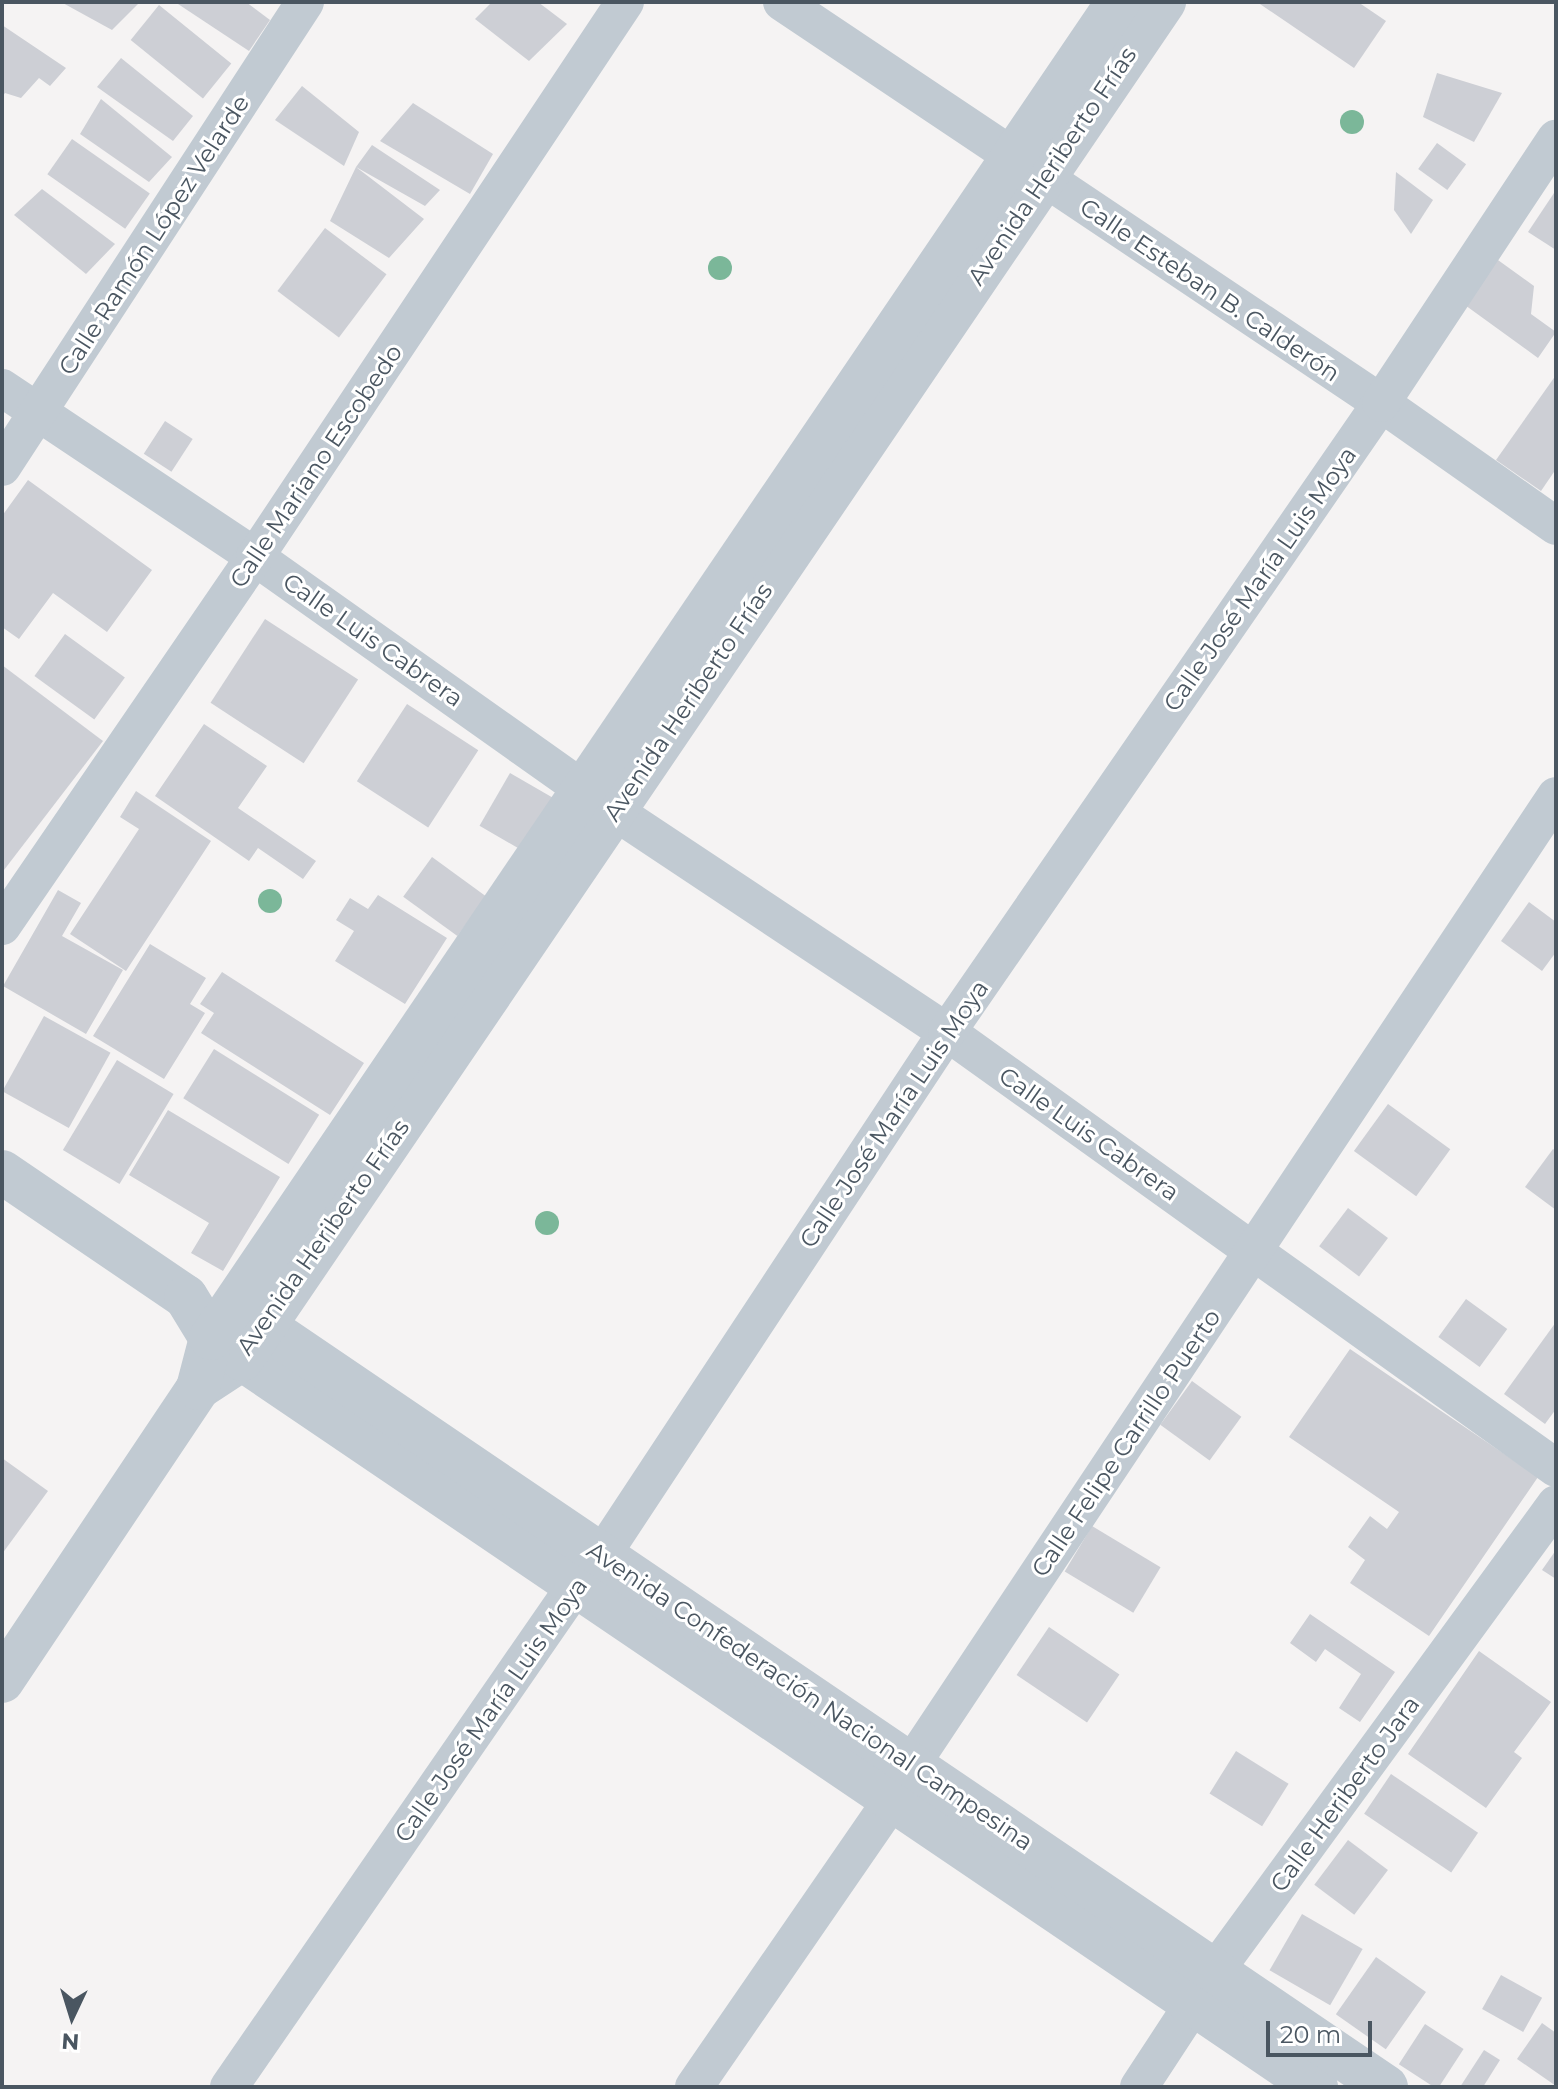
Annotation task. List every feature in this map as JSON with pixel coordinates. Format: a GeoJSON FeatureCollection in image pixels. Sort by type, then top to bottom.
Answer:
{"type":"FeatureCollection","features":[{"type":"Feature","properties":{"kind":"street","name":"Calle Ramón López Velarde"},"geometry":{"type":"LineString","coordinates":[[2,467],[305,2]]}},
{"type":"Feature","properties":{"kind":"street","name":"Calle Mariano Escobedo"},"geometry":{"type":"LineString","coordinates":[[2,926],[255,557],[625,2]]}},
{"type":"Feature","properties":{"kind":"street","name":"Calle Esteban B. Calderón"},"geometry":{"type":"LineString","coordinates":[[782,2],[1381,403],[1556,526]]}},
{"type":"Feature","properties":{"kind":"street","name":"Avenida Heriberto Frías"},"geometry":{"type":"LineString","coordinates":[[1028,168],[1118,2]]}},
{"type":"Feature","properties":{"kind":"street","name":"Avenida Heriberto Frías"},"geometry":{"type":"LineString","coordinates":[[2,1681],[1028,168],[1164,2]]}},
{"type":"Feature","properties":{"kind":"street","name":"Calle José María Luis Moya"},"geometry":{"type":"LineString","coordinates":[[229,2087],[589,1570],[947,1032],[1381,403],[1556,139]]}},
{"type":"Feature","properties":{"kind":"street","name":"Calle Luis Cabrera"},"geometry":{"type":"LineString","coordinates":[[2,388],[255,557],[598,800],[947,1032],[1556,1468]]}},
{"type":"Feature","properties":{"kind":"street","name":"Calle Felipe Carrillo Puerto"},"geometry":{"type":"LineString","coordinates":[[694,2087],[902,1782],[1556,796]]}},
{"type":"Feature","properties":{"kind":"street"},"geometry":{"type":"LineString","coordinates":[[2,1172],[238,1332]]}},
{"type":"Feature","properties":{"kind":"street","name":"Avenida Confederación Nacional Campesina"},"geometry":{"type":"LineString","coordinates":[[238,1332],[1205,1988],[1386,2087]]}},
{"type":"Feature","properties":{"kind":"street","name":"Calle Heriberto Jara"},"geometry":{"type":"LineString","coordinates":[[1139,2087],[1205,1988],[1556,1504]]}},
{"type":"Feature","properties":{"kind":"street","name":"Avenida Confederación Nacional Campesina"},"geometry":{"type":"LineString","coordinates":[[1205,1988],[1316,2087]]}},
{"type":"Feature","properties":{"kind":"building"},"geometry":{"type":"Polygon","coordinates":[[[61,2],[140,2],[112,30],[61,2]]]}},
{"type":"Feature","properties":{"kind":"building"},"geometry":{"type":"Polygon","coordinates":[[[175,2],[246,2],[270,20],[249,51],[175,2]]]}},
{"type":"Feature","properties":{"kind":"building"},"geometry":{"type":"Polygon","coordinates":[[[492,2],[538,2],[567,24],[529,61],[475,19],[492,2]]]}},
{"type":"Feature","properties":{"kind":"building"},"geometry":{"type":"Polygon","coordinates":[[[1257,2],[1358,2],[1386,21],[1354,68],[1257,2]]]}},
{"type":"Feature","properties":{"kind":"building"},"geometry":{"type":"Polygon","coordinates":[[[159,5],[231,64],[203,98],[131,40],[159,5]]]}},
{"type":"Feature","properties":{"kind":"building"},"geometry":{"type":"Polygon","coordinates":[[[2,25],[66,68],[50,86],[39,78],[21,98],[5,93],[2,97],[2,25]]]}},
{"type":"Feature","properties":{"kind":"building"},"geometry":{"type":"Polygon","coordinates":[[[121,58],[193,116],[173,141],[97,87],[121,58]]]}},
{"type":"Feature","properties":{"kind":"building"},"geometry":{"type":"Polygon","coordinates":[[[1437,73],[1502,93],[1474,142],[1423,117],[1437,73]]]}},
{"type":"Feature","properties":{"kind":"building"},"geometry":{"type":"Polygon","coordinates":[[[302,86],[359,132],[344,166],[275,120],[302,86]]]}},
{"type":"Feature","properties":{"kind":"building"},"geometry":{"type":"Polygon","coordinates":[[[101,99],[172,157],[149,182],[80,134],[101,99]]]}},
{"type":"Feature","properties":{"kind":"building"},"geometry":{"type":"Polygon","coordinates":[[[413,103],[493,154],[470,194],[380,141],[413,103]]]}},
{"type":"Feature","properties":{"kind":"building"},"geometry":{"type":"Polygon","coordinates":[[[72,139],[150,193],[125,229],[47,174],[72,139]]]}},
{"type":"Feature","properties":{"kind":"building"},"geometry":{"type":"Polygon","coordinates":[[[1437,143],[1466,164],[1447,190],[1418,169],[1437,143]]]}},
{"type":"Feature","properties":{"kind":"building"},"geometry":{"type":"Polygon","coordinates":[[[372,145],[440,190],[425,206],[356,167],[372,145]]]}},
{"type":"Feature","properties":{"kind":"building"},"geometry":{"type":"Polygon","coordinates":[[[356,167],[424,219],[389,258],[330,221],[356,167]]]}},
{"type":"Feature","properties":{"kind":"building"},"geometry":{"type":"Polygon","coordinates":[[[1396,172],[1433,200],[1411,234],[1394,210],[1396,172]]]}},
{"type":"Feature","properties":{"kind":"building"},"geometry":{"type":"Polygon","coordinates":[[[42,189],[115,244],[86,274],[14,215],[42,189]]]}},
{"type":"Feature","properties":{"kind":"building"},"geometry":{"type":"Polygon","coordinates":[[[1556,190],[1556,250],[1528,232],[1556,190]]]}},
{"type":"Feature","properties":{"kind":"building"},"geometry":{"type":"Polygon","coordinates":[[[325,228],[386,274],[339,337],[277,291],[325,228]]]}},
{"type":"Feature","properties":{"kind":"building"},"geometry":{"type":"Polygon","coordinates":[[[1491,255],[1534,286],[1531,314],[1556,332],[1538,358],[1458,300],[1491,255]]]}},
{"type":"Feature","properties":{"kind":"building"},"geometry":{"type":"Polygon","coordinates":[[[1556,375],[1556,469],[1541,491],[1496,460],[1556,375]]]}},
{"type":"Feature","properties":{"kind":"building"},"geometry":{"type":"Polygon","coordinates":[[[165,421],[193,439],[171,472],[144,454],[165,421]]]}},
{"type":"Feature","properties":{"kind":"building"},"geometry":{"type":"Polygon","coordinates":[[[28,480],[152,570],[107,632],[53,593],[19,639],[2,627],[2,516],[28,480]]]}},
{"type":"Feature","properties":{"kind":"building"},"geometry":{"type":"Polygon","coordinates":[[[265,619],[358,679],[304,763],[211,703],[265,619]]]}},
{"type":"Feature","properties":{"kind":"building"},"geometry":{"type":"Polygon","coordinates":[[[65,634],[125,677],[94,720],[34,676],[65,634]]]}},
{"type":"Feature","properties":{"kind":"building"},"geometry":{"type":"Polygon","coordinates":[[[2,665],[103,741],[4,870],[2,868],[2,665]]]}},
{"type":"Feature","properties":{"kind":"building"},"geometry":{"type":"Polygon","coordinates":[[[407,704],[478,750],[428,827],[357,781],[407,704]]]}},
{"type":"Feature","properties":{"kind":"building"},"geometry":{"type":"Polygon","coordinates":[[[204,724],[267,766],[238,808],[316,861],[303,879],[258,848],[249,861],[155,796],[204,724]]]}},
{"type":"Feature","properties":{"kind":"building"},"geometry":{"type":"Polygon","coordinates":[[[510,773],[553,798],[523,851],[480,826],[510,773]]]}},
{"type":"Feature","properties":{"kind":"building"},"geometry":{"type":"Polygon","coordinates":[[[136,791],[211,841],[126,971],[70,934],[139,829],[120,817],[136,791]]]}},
{"type":"Feature","properties":{"kind":"building"},"geometry":{"type":"Polygon","coordinates":[[[432,857],[486,896],[457,936],[403,897],[432,857]]]}},
{"type":"Feature","properties":{"kind":"building"},"geometry":{"type":"Polygon","coordinates":[[[58,890],[81,903],[62,936],[123,970],[86,1034],[3,986],[58,890]]]}},
{"type":"Feature","properties":{"kind":"building"},"geometry":{"type":"Polygon","coordinates":[[[378,895],[447,938],[405,1004],[335,961],[354,931],[336,920],[350,898],[368,909],[378,895]]]}},
{"type":"Feature","properties":{"kind":"building"},"geometry":{"type":"Polygon","coordinates":[[[1529,902],[1556,922],[1556,952],[1542,971],[1501,941],[1529,902]]]}},
{"type":"Feature","properties":{"kind":"building"},"geometry":{"type":"Polygon","coordinates":[[[150,944],[206,978],[190,1004],[205,1013],[164,1079],[93,1036],[150,944]]]}},
{"type":"Feature","properties":{"kind":"building"},"geometry":{"type":"Polygon","coordinates":[[[222,972],[364,1063],[330,1115],[201,1033],[214,1013],[200,1004],[222,972]]]}},
{"type":"Feature","properties":{"kind":"building"},"geometry":{"type":"Polygon","coordinates":[[[44,1016],[110,1053],[69,1128],[2,1091],[44,1016]]]}},
{"type":"Feature","properties":{"kind":"building"},"geometry":{"type":"Polygon","coordinates":[[[214,1049],[319,1115],[288,1164],[183,1098],[214,1049]]]}},
{"type":"Feature","properties":{"kind":"building"},"geometry":{"type":"Polygon","coordinates":[[[117,1060],[174,1094],[119,1184],[63,1150],[117,1060]]]}},
{"type":"Feature","properties":{"kind":"building"},"geometry":{"type":"Polygon","coordinates":[[[1388,1104],[1450,1149],[1416,1196],[1354,1151],[1388,1104]]]}},
{"type":"Feature","properties":{"kind":"building"},"geometry":{"type":"Polygon","coordinates":[[[168,1110],[280,1177],[223,1271],[191,1253],[209,1223],[129,1175],[168,1110]]]}},
{"type":"Feature","properties":{"kind":"building"},"geometry":{"type":"Polygon","coordinates":[[[1553,1149],[1556,1151],[1556,1210],[1525,1187],[1553,1149]]]}},
{"type":"Feature","properties":{"kind":"building"},"geometry":{"type":"Polygon","coordinates":[[[1348,1208],[1388,1238],[1359,1276],[1319,1246],[1348,1208]]]}},
{"type":"Feature","properties":{"kind":"building"},"geometry":{"type":"Polygon","coordinates":[[[1466,1299],[1507,1329],[1480,1367],[1438,1337],[1466,1299]]]}},
{"type":"Feature","properties":{"kind":"building"},"geometry":{"type":"Polygon","coordinates":[[[1556,1322],[1556,1409],[1545,1424],[1504,1394],[1556,1322]]]}},
{"type":"Feature","properties":{"kind":"building"},"geometry":{"type":"Polygon","coordinates":[[[1350,1349],[1538,1477],[1429,1636],[1350,1583],[1365,1560],[1348,1547],[1370,1516],[1387,1529],[1399,1512],[1289,1437],[1350,1349]]]}},
{"type":"Feature","properties":{"kind":"building"},"geometry":{"type":"Polygon","coordinates":[[[1192,1381],[1241,1417],[1210,1461],[1160,1425],[1192,1381]]]}},
{"type":"Feature","properties":{"kind":"building"},"geometry":{"type":"Polygon","coordinates":[[[2,1458],[48,1491],[2,1554],[2,1458]]]}},
{"type":"Feature","properties":{"kind":"building"},"geometry":{"type":"Polygon","coordinates":[[[1092,1526],[1161,1567],[1133,1613],[1065,1571],[1092,1526]]]}},
{"type":"Feature","properties":{"kind":"building"},"geometry":{"type":"Polygon","coordinates":[[[1556,1550],[1556,1579],[1542,1570],[1556,1550]]]}},
{"type":"Feature","properties":{"kind":"building"},"geometry":{"type":"Polygon","coordinates":[[[1310,1614],[1395,1672],[1360,1722],[1339,1708],[1361,1674],[1325,1649],[1316,1662],[1290,1643],[1310,1614]]]}},
{"type":"Feature","properties":{"kind":"building"},"geometry":{"type":"Polygon","coordinates":[[[1049,1627],[1119,1675],[1087,1723],[1017,1675],[1049,1627]]]}},
{"type":"Feature","properties":{"kind":"building"},"geometry":{"type":"Polygon","coordinates":[[[1479,1651],[1551,1702],[1514,1752],[1522,1758],[1486,1808],[1408,1754],[1479,1651]]]}},
{"type":"Feature","properties":{"kind":"building"},"geometry":{"type":"Polygon","coordinates":[[[1236,1751],[1289,1784],[1262,1826],[1210,1793],[1236,1751]]]}},
{"type":"Feature","properties":{"kind":"building"},"geometry":{"type":"Polygon","coordinates":[[[1391,1774],[1478,1833],[1451,1873],[1364,1814],[1391,1774]]]}},
{"type":"Feature","properties":{"kind":"building"},"geometry":{"type":"Polygon","coordinates":[[[1348,1840],[1388,1870],[1354,1915],[1314,1885],[1348,1840]]]}},
{"type":"Feature","properties":{"kind":"building"},"geometry":{"type":"Polygon","coordinates":[[[1302,1914],[1363,1949],[1330,2005],[1270,1970],[1302,1914]]]}},
{"type":"Feature","properties":{"kind":"building"},"geometry":{"type":"Polygon","coordinates":[[[1376,1957],[1426,1992],[1386,2049],[1336,2014],[1376,1957]]]}},
{"type":"Feature","properties":{"kind":"building"},"geometry":{"type":"Polygon","coordinates":[[[1501,1975],[1542,1998],[1523,2032],[1482,2009],[1501,1975]]]}},
{"type":"Feature","properties":{"kind":"building"},"geometry":{"type":"Polygon","coordinates":[[[1542,2023],[1556,2033],[1556,2086],[1517,2059],[1542,2023]]]}},
{"type":"Feature","properties":{"kind":"building"},"geometry":{"type":"Polygon","coordinates":[[[1425,2024],[1464,2049],[1439,2087],[1434,2087],[1399,2064],[1425,2024]]]}},
{"type":"Feature","properties":{"kind":"building"},"geometry":{"type":"Polygon","coordinates":[[[1484,2050],[1500,2060],[1483,2087],[1460,2087],[1484,2050]]]}}]}
